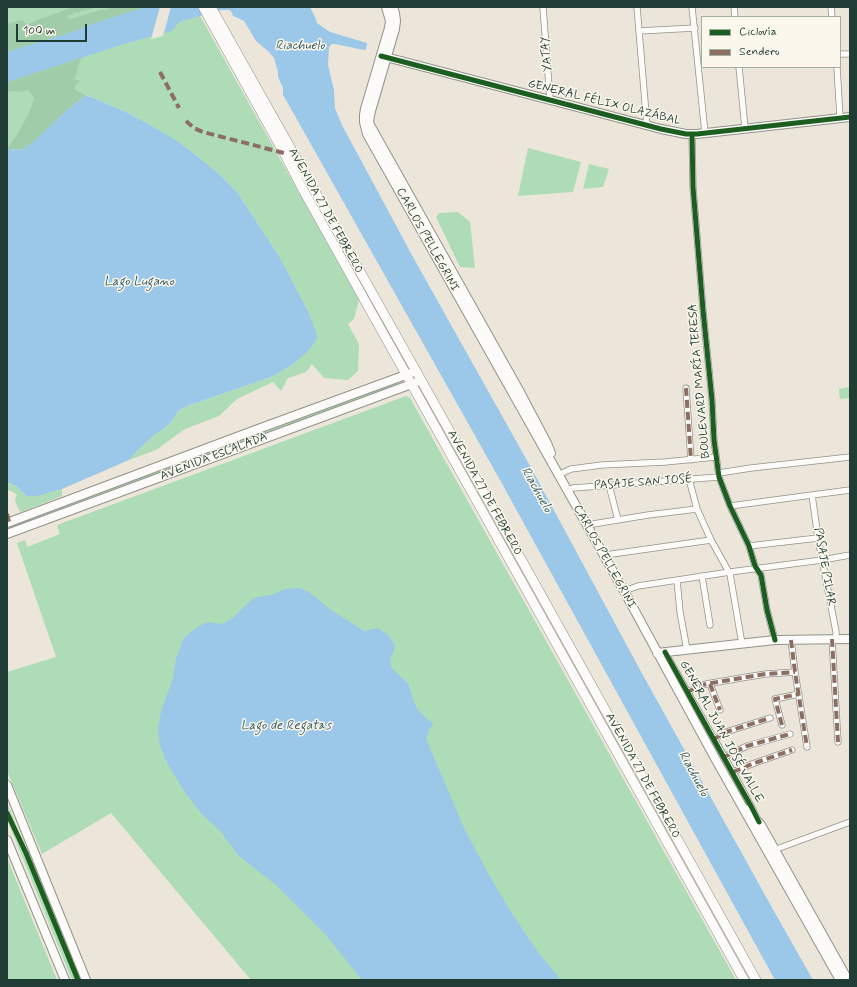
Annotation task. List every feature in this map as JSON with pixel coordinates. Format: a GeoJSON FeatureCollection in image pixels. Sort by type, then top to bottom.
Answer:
{"type":"FeatureCollection","features":[{"type":"Feature","properties":{"kind":"main road","name":"AVENIDA 27 DE FEBRERO"},"geometry":{"type":"LineString","coordinates":[[203,7],[215,21],[416,371],[756,980]]}},
{"type":"Feature","properties":{"kind":"main road","name":"AVENIDA 27 DE FEBRERO"},"geometry":{"type":"LineString","coordinates":[[211,7],[215,21],[301,186],[744,980]]}},
{"type":"Feature","properties":{"kind":"main road","name":"CARLOS PELLEGRINI"},"geometry":{"type":"LineString","coordinates":[[386,7],[390,21],[384,56],[369,121],[370,125],[461,286],[547,443],[551,453],[551,462],[558,475],[661,653]]}},
{"type":"Feature","properties":{"kind":"main road","name":"CARLOS PELLEGRINI"},"geometry":{"type":"LineString","coordinates":[[384,56],[394,34],[396,21],[393,7]]}},
{"type":"Feature","properties":{"kind":"main road","name":"GENERAL FÉLIX OLAZÁBAL"},"geometry":{"type":"LineString","coordinates":[[384,56],[661,130],[692,134],[850,117]]}},
{"type":"Feature","properties":{"kind":"main road","name":"AVENIDA ESCALADA"},"geometry":{"type":"LineString","coordinates":[[7,523],[416,371]]}},
{"type":"Feature","properties":{"kind":"main road","name":"AVENIDA ESCALADA"},"geometry":{"type":"LineString","coordinates":[[7,534],[421,380]]}},
{"type":"Feature","properties":{"kind":"main road"},"geometry":{"type":"LineString","coordinates":[[661,653],[775,640],[850,639]]}},
{"type":"Feature","properties":{"kind":"main road","name":"GENERAL JUAN JOSÉ VALLE"},"geometry":{"type":"LineString","coordinates":[[661,653],[740,803],[804,918],[846,977]]}},
{"type":"Feature","properties":{"kind":"main road"},"geometry":{"type":"LineString","coordinates":[[7,785],[86,980]]}},
{"type":"Feature","properties":{"kind":"main road","name":"GENERAL JUAN JOSÉ VALLE"},"geometry":{"type":"LineString","coordinates":[[740,803],[759,822],[846,977]]}},
{"type":"Feature","properties":{"kind":"main road"},"geometry":{"type":"LineString","coordinates":[[7,840],[65,980]]}},
{"type":"Feature","properties":{"kind":"street","name":"YATAY"},"geometry":{"type":"LineString","coordinates":[[543,7],[550,100]]}},
{"type":"Feature","properties":{"kind":"street"},"geometry":{"type":"LineString","coordinates":[[637,7],[647,126]]}},
{"type":"Feature","properties":{"kind":"street"},"geometry":{"type":"LineString","coordinates":[[691,8],[695,28],[705,133]]}},
{"type":"Feature","properties":{"kind":"street"},"geometry":{"type":"LineString","coordinates":[[639,31],[695,28]]}},
{"type":"Feature","properties":{"kind":"street"},"geometry":{"type":"LineString","coordinates":[[740,68],[745,128]]}},
{"type":"Feature","properties":{"kind":"street"},"geometry":{"type":"LineString","coordinates":[[836,68],[840,118]]}},
{"type":"Feature","properties":{"kind":"street","name":"BOULEVARD MARÍA TERESA"},"geometry":{"type":"LineString","coordinates":[[692,134],[693,187],[716,457],[719,475],[730,506],[761,575],[767,610],[775,640]]}},
{"type":"Feature","properties":{"kind":"street"},"geometry":{"type":"LineString","coordinates":[[686,388],[691,460]]}},
{"type":"Feature","properties":{"kind":"street"},"geometry":{"type":"LineString","coordinates":[[558,475],[571,469],[716,457]]}},
{"type":"Feature","properties":{"kind":"street","name":"PASAJE SAN JOSÉ"},"geometry":{"type":"LineString","coordinates":[[567,491],[573,488],[689,479],[719,475],[751,468],[850,457]]}},
{"type":"Feature","properties":{"kind":"street"},"geometry":{"type":"LineString","coordinates":[[689,479],[697,509],[711,540],[730,572],[742,644]]}},
{"type":"Feature","properties":{"kind":"street"},"geometry":{"type":"LineString","coordinates":[[609,485],[618,520]]}},
{"type":"Feature","properties":{"kind":"street"},"geometry":{"type":"LineString","coordinates":[[730,506],[850,490]]}},
{"type":"Feature","properties":{"kind":"street","name":"PASAJE PILAR"},"geometry":{"type":"LineString","coordinates":[[812,495],[818,538],[836,632],[834,639],[838,742]]}},
{"type":"Feature","properties":{"kind":"street"},"geometry":{"type":"LineString","coordinates":[[587,526],[697,509]]}},
{"type":"Feature","properties":{"kind":"street"},"geometry":{"type":"LineString","coordinates":[[749,546],[818,538]]}},
{"type":"Feature","properties":{"kind":"street"},"geometry":{"type":"LineString","coordinates":[[604,556],[711,540]]}},
{"type":"Feature","properties":{"kind":"street"},"geometry":{"type":"LineString","coordinates":[[624,591],[638,586],[850,555]]}},
{"type":"Feature","properties":{"kind":"street"},"geometry":{"type":"LineString","coordinates":[[702,576],[710,624]]}},
{"type":"Feature","properties":{"kind":"street"},"geometry":{"type":"LineString","coordinates":[[677,580],[680,612],[687,650]]}},
{"type":"Feature","properties":{"kind":"street"},"geometry":{"type":"LineString","coordinates":[[792,640],[795,672],[807,747]]}},
{"type":"Feature","properties":{"kind":"street","name":"GENERAL JUAN JOSÉ VALLE"},"geometry":{"type":"LineString","coordinates":[[661,653],[688,692],[759,822]]}},
{"type":"Feature","properties":{"kind":"street"},"geometry":{"type":"LineString","coordinates":[[688,692],[697,687],[710,684],[759,675],[795,672]]}},
{"type":"Feature","properties":{"kind":"street"},"geometry":{"type":"LineString","coordinates":[[710,684],[720,710]]}},
{"type":"Feature","properties":{"kind":"street"},"geometry":{"type":"LineString","coordinates":[[782,725],[775,700],[799,694]]}},
{"type":"Feature","properties":{"kind":"street"},"geometry":{"type":"LineString","coordinates":[[714,739],[726,732],[770,718]]}},
{"type":"Feature","properties":{"kind":"street"},"geometry":{"type":"LineString","coordinates":[[724,757],[747,746],[790,734]]}},
{"type":"Feature","properties":{"kind":"street"},"geometry":{"type":"LineString","coordinates":[[733,772],[792,750]]}},
{"type":"Feature","properties":{"kind":"street"},"geometry":{"type":"LineString","coordinates":[[774,850],[850,822]]}},
{"type":"Feature","properties":{"kind":"green space"},"geometry":{"type":"Polygon","coordinates":[[[7,7],[192,7],[200,16],[359,300],[354,319],[348,324],[359,344],[358,371],[348,380],[324,378],[312,364],[306,372],[288,378],[281,391],[273,382],[237,399],[219,416],[185,429],[156,450],[129,460],[153,436],[172,421],[179,410],[271,377],[292,365],[317,339],[317,334],[308,311],[279,256],[237,192],[218,173],[197,156],[152,126],[124,111],[76,90],[74,79],[77,74],[80,59],[27,88],[34,98],[29,112],[20,129],[7,149],[7,7]]]}},
{"type":"Feature","properties":{"kind":"green space"},"geometry":{"type":"Polygon","coordinates":[[[73,7],[99,7],[68,15],[67,17],[71,19],[114,7],[145,7],[86,26],[79,30],[7,52],[7,24],[22,20],[28,24],[73,7]]]}},
{"type":"Feature","properties":{"kind":"green space"},"geometry":{"type":"Polygon","coordinates":[[[81,58],[77,74],[74,79],[80,81],[75,86],[76,90],[86,95],[65,112],[34,142],[22,150],[7,149],[29,112],[34,98],[28,90],[21,92],[7,92],[7,82],[81,58]]]}},
{"type":"Feature","properties":{"kind":"green space"},"geometry":{"type":"Polygon","coordinates":[[[528,148],[581,162],[573,192],[518,196],[528,148]]]}},
{"type":"Feature","properties":{"kind":"green space"},"geometry":{"type":"Polygon","coordinates":[[[589,164],[609,169],[603,187],[583,189],[589,164]]]}},
{"type":"Feature","properties":{"kind":"green space"},"geometry":{"type":"Polygon","coordinates":[[[458,212],[470,222],[475,268],[460,267],[436,217],[439,213],[458,212]]]}},
{"type":"Feature","properties":{"kind":"green space"},"geometry":{"type":"Polygon","coordinates":[[[398,381],[399,383],[397,385],[16,528],[15,527],[19,522],[398,381]]]}},
{"type":"Feature","properties":{"kind":"green space"},"geometry":{"type":"Polygon","coordinates":[[[850,387],[850,398],[840,399],[839,389],[850,387]]]}},
{"type":"Feature","properties":{"kind":"green space"},"geometry":{"type":"Polygon","coordinates":[[[406,396],[410,398],[736,980],[251,980],[111,813],[42,854],[7,771],[7,672],[56,657],[17,543],[25,540],[27,547],[60,534],[57,525],[406,396]]]}},
{"type":"Feature","properties":{"kind":"green space"},"geometry":{"type":"Polygon","coordinates":[[[7,482],[16,486],[26,496],[38,496],[62,489],[62,496],[21,512],[15,500],[17,495],[12,491],[7,490],[7,482]]]}},
{"type":"Feature","properties":{"kind":"green space"},"geometry":{"type":"Polygon","coordinates":[[[7,803],[79,980],[72,980],[7,819],[7,803]]]}},
{"type":"Feature","properties":{"kind":"green space"},"geometry":{"type":"Polygon","coordinates":[[[7,858],[57,980],[7,980],[7,858]]]}},
{"type":"Feature","properties":{"kind":"water","name":"Riachuelo"},"geometry":{"type":"Polygon","coordinates":[[[145,7],[310,7],[317,23],[330,32],[367,43],[366,50],[335,44],[332,44],[329,47],[328,65],[334,90],[335,108],[342,125],[413,257],[529,464],[639,668],[813,980],[775,980],[500,480],[283,95],[283,88],[278,77],[274,58],[256,41],[244,21],[233,16],[230,10],[221,10],[179,22],[172,31],[124,44],[7,82],[7,52],[79,30],[86,26],[145,7]]]}},
{"type":"Feature","properties":{"kind":"water","name":"Lago Lugano"},"geometry":{"type":"Polygon","coordinates":[[[86,95],[124,111],[177,141],[218,173],[237,192],[279,256],[308,311],[317,334],[317,339],[308,351],[292,365],[271,377],[179,410],[172,421],[153,436],[129,460],[62,489],[38,496],[26,496],[16,486],[7,482],[7,149],[22,150],[86,95]]]}},
{"type":"Feature","properties":{"kind":"water","name":"Lago de Regatas"},"geometry":{"type":"Polygon","coordinates":[[[299,588],[309,592],[328,608],[364,631],[378,628],[388,635],[395,645],[394,652],[390,658],[391,667],[409,685],[413,700],[418,710],[432,722],[433,725],[429,730],[426,739],[465,830],[511,912],[537,951],[561,980],[362,980],[325,934],[276,885],[238,855],[221,832],[201,813],[186,794],[167,763],[160,746],[158,729],[161,711],[173,679],[176,659],[184,638],[196,628],[207,622],[223,624],[234,617],[254,598],[274,594],[285,589],[299,588]]]}},
{"type":"Feature","properties":{"kind":"pier"},"geometry":{"type":"Polygon","coordinates":[[[160,7],[171,7],[163,36],[151,39],[160,7]]]}},
{"type":"Feature","properties":{"kind":"marked path"},"geometry":{"type":"LineString","coordinates":[[160,72],[179,108]]}},
{"type":"Feature","properties":{"kind":"marked path"},"geometry":{"type":"LineString","coordinates":[[186,121],[194,128],[203,132],[284,153]]}},
{"type":"Feature","properties":{"kind":"marked path"},"geometry":{"type":"LineString","coordinates":[[686,388],[691,460]]}},
{"type":"Feature","properties":{"kind":"marked path"},"geometry":{"type":"LineString","coordinates":[[7,514],[9,522]]}},
{"type":"Feature","properties":{"kind":"marked path"},"geometry":{"type":"LineString","coordinates":[[832,639],[838,742]]}},
{"type":"Feature","properties":{"kind":"marked path"},"geometry":{"type":"LineString","coordinates":[[791,640],[807,747]]}},
{"type":"Feature","properties":{"kind":"marked path"},"geometry":{"type":"LineString","coordinates":[[688,692],[706,684],[766,674],[795,672]]}},
{"type":"Feature","properties":{"kind":"marked path"},"geometry":{"type":"LineString","coordinates":[[710,684],[720,710]]}},
{"type":"Feature","properties":{"kind":"marked path"},"geometry":{"type":"LineString","coordinates":[[782,725],[775,699],[799,694]]}},
{"type":"Feature","properties":{"kind":"marked path"},"geometry":{"type":"LineString","coordinates":[[714,739],[726,732],[770,718]]}},
{"type":"Feature","properties":{"kind":"marked path"},"geometry":{"type":"LineString","coordinates":[[724,757],[747,746],[790,734]]}},
{"type":"Feature","properties":{"kind":"marked path"},"geometry":{"type":"LineString","coordinates":[[733,772],[792,750]]}},
{"type":"Feature","properties":{"kind":"cycle path"},"geometry":{"type":"LineString","coordinates":[[381,56],[661,129],[686,134],[850,117]]}},
{"type":"Feature","properties":{"kind":"cycle path"},"geometry":{"type":"LineString","coordinates":[[692,134],[693,187],[712,400],[714,440],[719,477],[730,506],[749,546],[755,566],[761,575],[767,610],[775,640]]}},
{"type":"Feature","properties":{"kind":"cycle path"},"geometry":{"type":"LineString","coordinates":[[665,652],[759,822]]}},
{"type":"Feature","properties":{"kind":"cycle path"},"geometry":{"type":"LineString","coordinates":[[7,813],[26,853],[78,980]]}}]}
